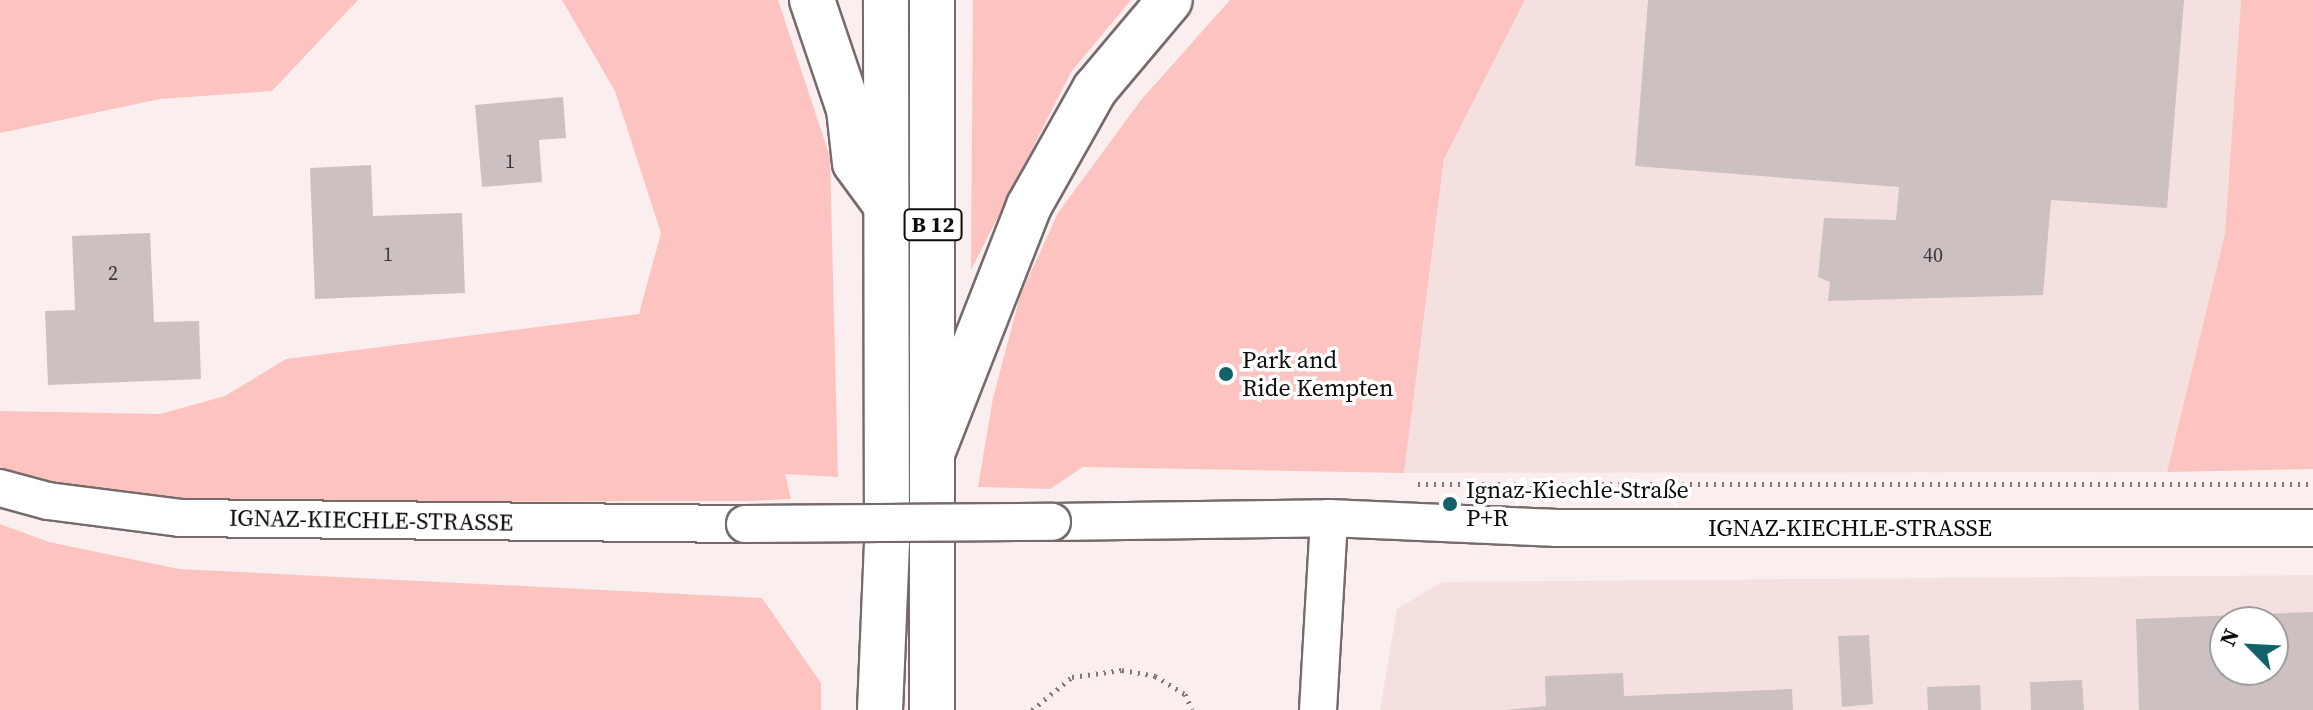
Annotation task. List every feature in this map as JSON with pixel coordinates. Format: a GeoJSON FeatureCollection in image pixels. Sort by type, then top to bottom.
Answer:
{"type":"FeatureCollection","features":[{"type":"Feature","properties":{"kind":"main road"},"geometry":{"type":"LineString","coordinates":[[812,0],[849,109],[855,163],[886,205]]}},
{"type":"Feature","properties":{"kind":"main road","name":"B 12"},"geometry":{"type":"LineString","coordinates":[[880,710],[887,544],[886,0]]}},
{"type":"Feature","properties":{"kind":"main road","name":"B 12"},"geometry":{"type":"LineString","coordinates":[[932,0],[932,710]]}},
{"type":"Feature","properties":{"kind":"main road"},"geometry":{"type":"LineString","coordinates":[[933,451],[1029,206],[1095,89],[1170,0]]}},
{"type":"Feature","properties":{"kind":"street","name":"IGNAZ-KIECHLE-STRASSE"},"geometry":{"type":"LineString","coordinates":[[0,488],[48,501],[180,518],[745,524],[1329,518],[1557,528],[2313,528]]}},
{"type":"Feature","properties":{"kind":"street"},"geometry":{"type":"LineString","coordinates":[[1318,710],[1329,518]]}},
{"type":"Feature","properties":{"kind":"path"},"geometry":{"type":"LineString","coordinates":[[1408,484],[2313,484]]}},
{"type":"Feature","properties":{"kind":"path"},"geometry":{"type":"LineString","coordinates":[[1032,710],[1072,677],[1122,670],[1155,676],[1185,694],[1192,710]]}},
{"type":"Feature","properties":{"kind":"shaded area"},"geometry":{"type":"Polygon","coordinates":[[[0,0],[358,0],[272,91],[160,99],[0,133],[0,0]]]}},
{"type":"Feature","properties":{"kind":"shaded area"},"geometry":{"type":"Polygon","coordinates":[[[562,0],[778,0],[830,157],[838,477],[785,474],[791,499],[751,501],[182,502],[0,473],[0,411],[160,414],[225,396],[286,359],[639,314],[661,233],[615,91],[562,0]]]}},
{"type":"Feature","properties":{"kind":"shaded area"},"geometry":{"type":"Polygon","coordinates":[[[973,0],[1131,0],[1071,72],[971,270],[973,0]]]}},
{"type":"Feature","properties":{"kind":"shaded area"},"geometry":{"type":"Polygon","coordinates":[[[1230,0],[1525,0],[1444,159],[1404,473],[1083,467],[1050,489],[978,487],[993,398],[1020,296],[1058,213],[1141,100],[1230,0]]]}},
{"type":"Feature","properties":{"kind":"shaded area"},"geometry":{"type":"Polygon","coordinates":[[[1525,0],[2241,0],[2225,234],[2167,472],[1404,473],[1444,159],[1525,0]]]}},
{"type":"Feature","properties":{"kind":"shaded area"},"geometry":{"type":"Polygon","coordinates":[[[2241,0],[2313,0],[2313,469],[2167,472],[2225,234],[2241,0]]]}},
{"type":"Feature","properties":{"kind":"shaded area"},"geometry":{"type":"Polygon","coordinates":[[[0,524],[49,542],[179,569],[762,598],[821,683],[821,710],[0,710],[0,524]]]}},
{"type":"Feature","properties":{"kind":"shaded area"},"geometry":{"type":"Polygon","coordinates":[[[2313,575],[2313,710],[1380,710],[1397,609],[1442,582],[2313,575]]]}},
{"type":"Feature","properties":{"kind":"building"},"geometry":{"type":"Polygon","coordinates":[[[1648,0],[2184,0],[2167,208],[2051,200],[2043,295],[1828,301],[1830,282],[1818,277],[1824,218],[1896,220],[1899,187],[1635,166],[1648,0]]]}},
{"type":"Feature","properties":{"kind":"building"},"geometry":{"type":"Polygon","coordinates":[[[563,97],[566,138],[539,140],[542,182],[482,187],[475,105],[563,97]]]}},
{"type":"Feature","properties":{"kind":"building"},"geometry":{"type":"Polygon","coordinates":[[[371,165],[373,216],[462,213],[465,293],[315,299],[310,168],[371,165]]]}},
{"type":"Feature","properties":{"kind":"building"},"geometry":{"type":"Polygon","coordinates":[[[150,233],[154,322],[199,321],[201,379],[48,385],[45,311],[75,310],[72,236],[150,233]]]}},
{"type":"Feature","properties":{"kind":"building"},"geometry":{"type":"Polygon","coordinates":[[[2313,612],[2313,710],[2139,710],[2136,619],[2209,616],[2209,686],[2289,686],[2289,613],[2313,612]]]}},
{"type":"Feature","properties":{"kind":"building"},"geometry":{"type":"Polygon","coordinates":[[[1869,635],[1873,704],[1842,707],[1838,636],[1869,635]]]}},
{"type":"Feature","properties":{"kind":"building"},"geometry":{"type":"Polygon","coordinates":[[[1623,673],[1624,696],[1792,689],[1793,710],[1505,710],[1546,706],[1545,676],[1623,673]]]}},
{"type":"Feature","properties":{"kind":"building"},"geometry":{"type":"Polygon","coordinates":[[[2082,680],[2084,710],[2031,710],[2030,682],[2082,680]]]}},
{"type":"Feature","properties":{"kind":"building"},"geometry":{"type":"Polygon","coordinates":[[[1980,685],[1981,710],[1928,710],[1927,687],[1980,685]]]}},
{"type":"Feature","properties":{"kind":"place","name":"Park and Ride Kempten"},"geometry":{"type":"Point","coordinates":[1226,374]}},
{"type":"Feature","properties":{"kind":"place","name":"Ignaz-Kiechle-Straße P+R"},"geometry":{"type":"Point","coordinates":[1450,504]}}]}
